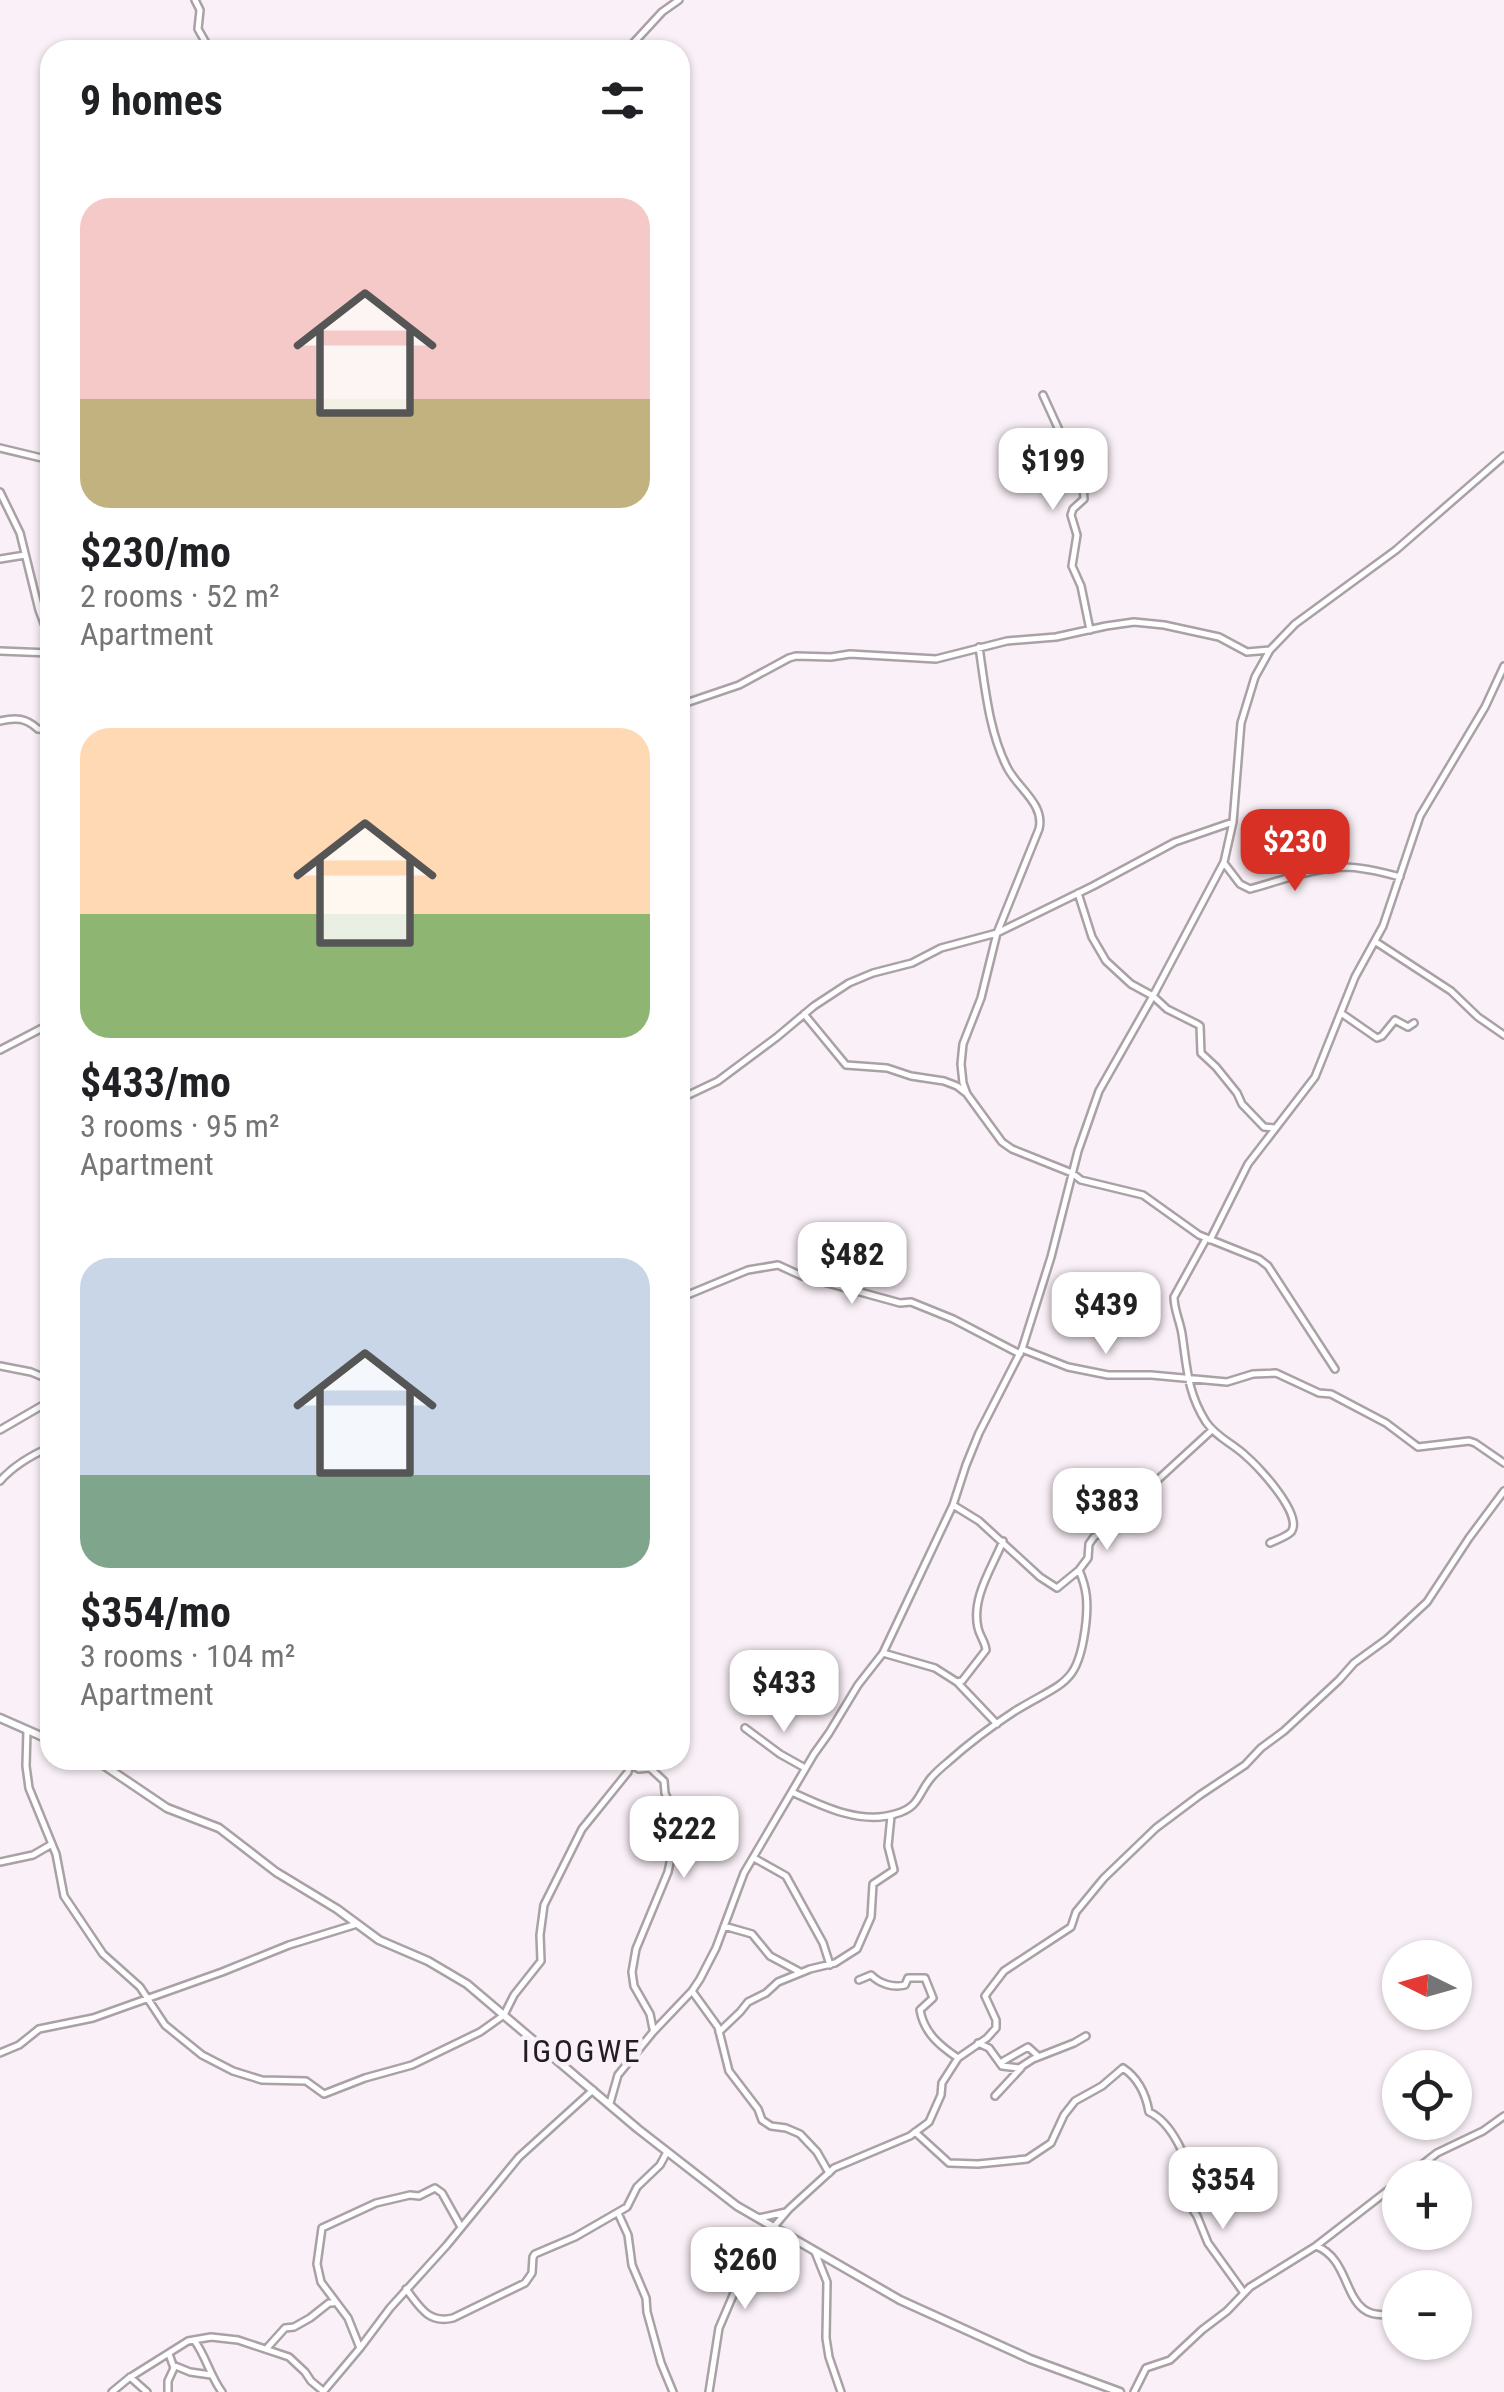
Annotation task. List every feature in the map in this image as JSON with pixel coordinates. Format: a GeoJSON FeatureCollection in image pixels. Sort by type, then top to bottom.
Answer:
{"type":"FeatureCollection","features":[{"type":"Feature","properties":{"kind":"main road"},"geometry":{"type":"LineString","coordinates":[[0,1718],[40,1736]]}},
{"type":"Feature","properties":{"kind":"main road"},"geometry":{"type":"LineString","coordinates":[[111,1770],[166,1808],[219,1828],[276,1872],[379,1940],[454,1976],[478,1992],[668,2152],[758,2219],[900,2300],[1026,2358],[1120,2392]]}},
{"type":"Feature","properties":{"kind":"street"},"geometry":{"type":"LineString","coordinates":[[196,0],[200,10],[198,29],[204,40]]}},
{"type":"Feature","properties":{"kind":"street"},"geometry":{"type":"LineString","coordinates":[[636,40],[679,0]]}},
{"type":"Feature","properties":{"kind":"street"},"geometry":{"type":"LineString","coordinates":[[1043,395],[1058,428],[1058,443],[1084,490],[1084,499],[1072,509],[1071,515],[1078,535],[1072,566],[1081,586],[1090,630]]}},
{"type":"Feature","properties":{"kind":"street"},"geometry":{"type":"LineString","coordinates":[[0,448],[40,458]]}},
{"type":"Feature","properties":{"kind":"street"},"geometry":{"type":"LineString","coordinates":[[610,2103],[618,2075],[692,1992],[707,1967],[738,1883],[858,1685],[883,1653],[954,1505],[972,1450],[1021,1352],[1098,1091],[1224,863],[1233,822],[1244,708],[1254,677],[1270,650],[1296,624],[1396,550],[1504,456]]}},
{"type":"Feature","properties":{"kind":"street"},"geometry":{"type":"LineString","coordinates":[[0,492],[20,533],[40,613]]}},
{"type":"Feature","properties":{"kind":"street"},"geometry":{"type":"LineString","coordinates":[[0,559],[26,555]]}},
{"type":"Feature","properties":{"kind":"street"},"geometry":{"type":"LineString","coordinates":[[690,702],[739,685],[796,656],[850,654],[936,659],[1007,640],[1056,637],[1128,622],[1154,623],[1219,637],[1247,652],[1270,650]]}},
{"type":"Feature","properties":{"kind":"street"},"geometry":{"type":"LineString","coordinates":[[967,1094],[961,1055],[981,998],[997,932],[1041,817],[1002,755],[978,648]]}},
{"type":"Feature","properties":{"kind":"street"},"geometry":{"type":"LineString","coordinates":[[0,652],[40,653]]}},
{"type":"Feature","properties":{"kind":"street"},"geometry":{"type":"LineString","coordinates":[[1270,1543],[1291,1532],[1294,1522],[1290,1508],[1248,1457],[1212,1430],[1203,1418],[1186,1378],[1174,1296],[1248,1164],[1316,1078],[1354,977],[1376,942],[1420,816],[1485,707],[1504,666]]}},
{"type":"Feature","properties":{"kind":"street"},"geometry":{"type":"LineString","coordinates":[[0,721],[30,721],[40,729]]}},
{"type":"Feature","properties":{"kind":"street"},"geometry":{"type":"LineString","coordinates":[[690,1095],[718,1082],[836,990],[862,977],[912,964],[941,948],[997,932],[1174,842],[1233,822]]}},
{"type":"Feature","properties":{"kind":"street"},"geometry":{"type":"LineString","coordinates":[[1224,863],[1240,884],[1250,889],[1342,867],[1400,877]]}},
{"type":"Feature","properties":{"kind":"street"},"geometry":{"type":"LineString","coordinates":[[1078,892],[1100,954],[1131,984],[1172,1012],[1198,1024],[1201,1053],[1264,1127],[1274,1128]]}},
{"type":"Feature","properties":{"kind":"street"},"geometry":{"type":"LineString","coordinates":[[1376,942],[1451,991],[1478,1017],[1504,1034]]}},
{"type":"Feature","properties":{"kind":"street"},"geometry":{"type":"LineString","coordinates":[[1341,1013],[1377,1038],[1395,1020],[1408,1028],[1414,1023]]}},
{"type":"Feature","properties":{"kind":"street"},"geometry":{"type":"LineString","coordinates":[[804,1014],[846,1066],[887,1068],[958,1086],[1007,1146],[1072,1172],[1081,1180],[1143,1195],[1208,1239],[1260,1260],[1268,1266],[1335,1369]]}},
{"type":"Feature","properties":{"kind":"street"},"geometry":{"type":"LineString","coordinates":[[0,1050],[40,1029]]}},
{"type":"Feature","properties":{"kind":"street"},"geometry":{"type":"LineString","coordinates":[[690,1294],[748,1270],[778,1265],[802,1276],[900,1303],[911,1302],[1021,1352],[1096,1374],[1152,1374],[1227,1382],[1253,1374],[1276,1373],[1319,1393],[1331,1394],[1386,1422],[1418,1447],[1469,1441],[1504,1463]]}},
{"type":"Feature","properties":{"kind":"street"},"geometry":{"type":"LineString","coordinates":[[0,1366],[40,1376]]}},
{"type":"Feature","properties":{"kind":"street"},"geometry":{"type":"LineString","coordinates":[[0,1430],[40,1408]]}},
{"type":"Feature","properties":{"kind":"street"},"geometry":{"type":"LineString","coordinates":[[954,1505],[979,1521],[1057,1588],[1079,1570],[1090,1555],[1089,1544],[1094,1538],[1212,1430]]}},
{"type":"Feature","properties":{"kind":"street"},"geometry":{"type":"LineString","coordinates":[[1,1479],[40,1451]]}},
{"type":"Feature","properties":{"kind":"street"},"geometry":{"type":"LineString","coordinates":[[709,2392],[719,2328],[740,2268],[786,2212],[846,2162],[916,2132],[929,2122],[942,2083],[958,2058],[996,2026],[985,1996],[1001,1974],[1072,1927],[1078,1910],[1127,1854],[1156,1828],[1245,1765],[1354,1663],[1419,1609],[1504,1492]]}},
{"type":"Feature","properties":{"kind":"street"},"geometry":{"type":"LineString","coordinates":[[957,1682],[964,1679],[986,1650],[977,1613],[984,1584],[1003,1542]]}},
{"type":"Feature","properties":{"kind":"street"},"geometry":{"type":"LineString","coordinates":[[792,1792],[837,1812],[875,1817],[892,1816],[914,1805],[949,1760],[997,1724],[1062,1684],[1076,1667],[1083,1648],[1088,1601],[1079,1570]]}},
{"type":"Feature","properties":{"kind":"street"},"geometry":{"type":"LineString","coordinates":[[883,1653],[935,1668],[977,1700],[997,1724]]}},
{"type":"Feature","properties":{"kind":"street"},"geometry":{"type":"LineString","coordinates":[[745,1728],[806,1768]]}},
{"type":"Feature","properties":{"kind":"street"},"geometry":{"type":"LineString","coordinates":[[27,1730],[29,1788],[52,1844],[64,1896],[103,1954],[132,1978],[165,2026],[216,2064],[262,2080],[306,2081],[324,2094],[426,2059],[468,2040],[504,2015],[514,1995],[541,1961],[544,1905],[582,1828],[629,1770]]}},
{"type":"Feature","properties":{"kind":"street"},"geometry":{"type":"LineString","coordinates":[[652,1770],[662,1778],[676,1822],[668,1872],[636,1951],[632,1972],[634,1986],[650,2014],[653,2032]]}},
{"type":"Feature","properties":{"kind":"street"},"geometry":{"type":"LineString","coordinates":[[720,2032],[749,2000],[801,1972],[850,1956],[859,1946],[871,1917],[873,1884],[894,1872],[888,1846],[892,1816]]}},
{"type":"Feature","properties":{"kind":"street"},"geometry":{"type":"LineString","coordinates":[[0,1862],[33,1855],[52,1844]]}},
{"type":"Feature","properties":{"kind":"street"},"geometry":{"type":"LineString","coordinates":[[754,1858],[786,1876],[823,1943],[830,1965]]}},
{"type":"Feature","properties":{"kind":"street"},"geometry":{"type":"LineString","coordinates":[[0,2053],[38,2030],[94,2018],[357,1924]]}},
{"type":"Feature","properties":{"kind":"street"},"geometry":{"type":"LineString","coordinates":[[724,1926],[752,1934],[770,1956],[801,1972]]}},
{"type":"Feature","properties":{"kind":"street"},"geometry":{"type":"LineString","coordinates":[[859,1980],[871,1974],[886,1985],[901,1986],[906,1985],[908,1978],[925,1978],[934,1998],[920,2010],[922,2019],[937,2044],[958,2058]]}},
{"type":"Feature","properties":{"kind":"street"},"geometry":{"type":"LineString","coordinates":[[692,1992],[720,2032],[729,2071],[758,2108],[762,2120],[800,2134],[829,2173]]}},
{"type":"Feature","properties":{"kind":"street"},"geometry":{"type":"LineString","coordinates":[[995,2096],[1020,2068],[1038,2056],[1086,2036]]}},
{"type":"Feature","properties":{"kind":"street"},"geometry":{"type":"LineString","coordinates":[[978,2043],[989,2048],[1002,2066],[1020,2068]]}},
{"type":"Feature","properties":{"kind":"street"},"geometry":{"type":"LineString","coordinates":[[1000,2064],[1028,2047],[1038,2056]]}},
{"type":"Feature","properties":{"kind":"street"},"geometry":{"type":"LineString","coordinates":[[916,2132],[949,2163],[1026,2159],[1051,2144],[1075,2101],[1124,2068],[1145,2095],[1150,2112],[1159,2116],[1174,2134],[1193,2186]]}},
{"type":"Feature","properties":{"kind":"street"},"geometry":{"type":"LineString","coordinates":[[112,2392],[188,2341],[211,2337],[233,2339],[294,2360],[323,2392],[519,2157],[594,2090]]}},
{"type":"Feature","properties":{"kind":"street"},"geometry":{"type":"LineString","coordinates":[[1428,2160],[1483,2132],[1504,2116]]}},
{"type":"Feature","properties":{"kind":"street"},"geometry":{"type":"LineString","coordinates":[[406,2289],[431,2318],[438,2320],[451,2319],[522,2286],[532,2274],[535,2254],[618,2213],[668,2152]]}},
{"type":"Feature","properties":{"kind":"street"},"geometry":{"type":"LineString","coordinates":[[360,2348],[348,2318],[322,2285],[317,2266],[322,2228],[376,2203],[411,2194],[419,2196],[435,2188],[461,2226]]}},
{"type":"Feature","properties":{"kind":"street"},"geometry":{"type":"LineString","coordinates":[[1179,2189],[1196,2213],[1215,2253],[1244,2293]]}},
{"type":"Feature","properties":{"kind":"street"},"geometry":{"type":"LineString","coordinates":[[1134,2392],[1146,2368],[1170,2360],[1244,2293],[1316,2246],[1382,2195]]}},
{"type":"Feature","properties":{"kind":"street"},"geometry":{"type":"LineString","coordinates":[[758,2219],[786,2212]]}},
{"type":"Feature","properties":{"kind":"street"},"geometry":{"type":"LineString","coordinates":[[618,2213],[646,2298],[660,2363],[673,2392]]}},
{"type":"Feature","properties":{"kind":"street"},"geometry":{"type":"LineString","coordinates":[[758,2246],[772,2260]]}},
{"type":"Feature","properties":{"kind":"street"},"geometry":{"type":"LineString","coordinates":[[1316,2246],[1330,2256],[1360,2306],[1367,2313],[1382,2316]]}},
{"type":"Feature","properties":{"kind":"street"},"geometry":{"type":"LineString","coordinates":[[814,2250],[827,2282],[826,2338],[841,2392]]}},
{"type":"Feature","properties":{"kind":"street"},"geometry":{"type":"LineString","coordinates":[[266,2349],[285,2328],[310,2318],[329,2303],[336,2304]]}},
{"type":"Feature","properties":{"kind":"street"},"geometry":{"type":"LineString","coordinates":[[194,2340],[221,2390],[211,2392]]}},
{"type":"Feature","properties":{"kind":"street"},"geometry":{"type":"LineString","coordinates":[[168,2392],[173,2365],[169,2354]]}},
{"type":"Feature","properties":{"kind":"street"},"geometry":{"type":"LineString","coordinates":[[173,2365],[211,2376]]}},
{"type":"Feature","properties":{"kind":"street"},"geometry":{"type":"LineString","coordinates":[[130,2378],[146,2392]]}},
{"type":"Feature","properties":{"kind":"district","name":"IGOGWE"},"geometry":{"type":"Point","coordinates":[582,2051]}}]}
